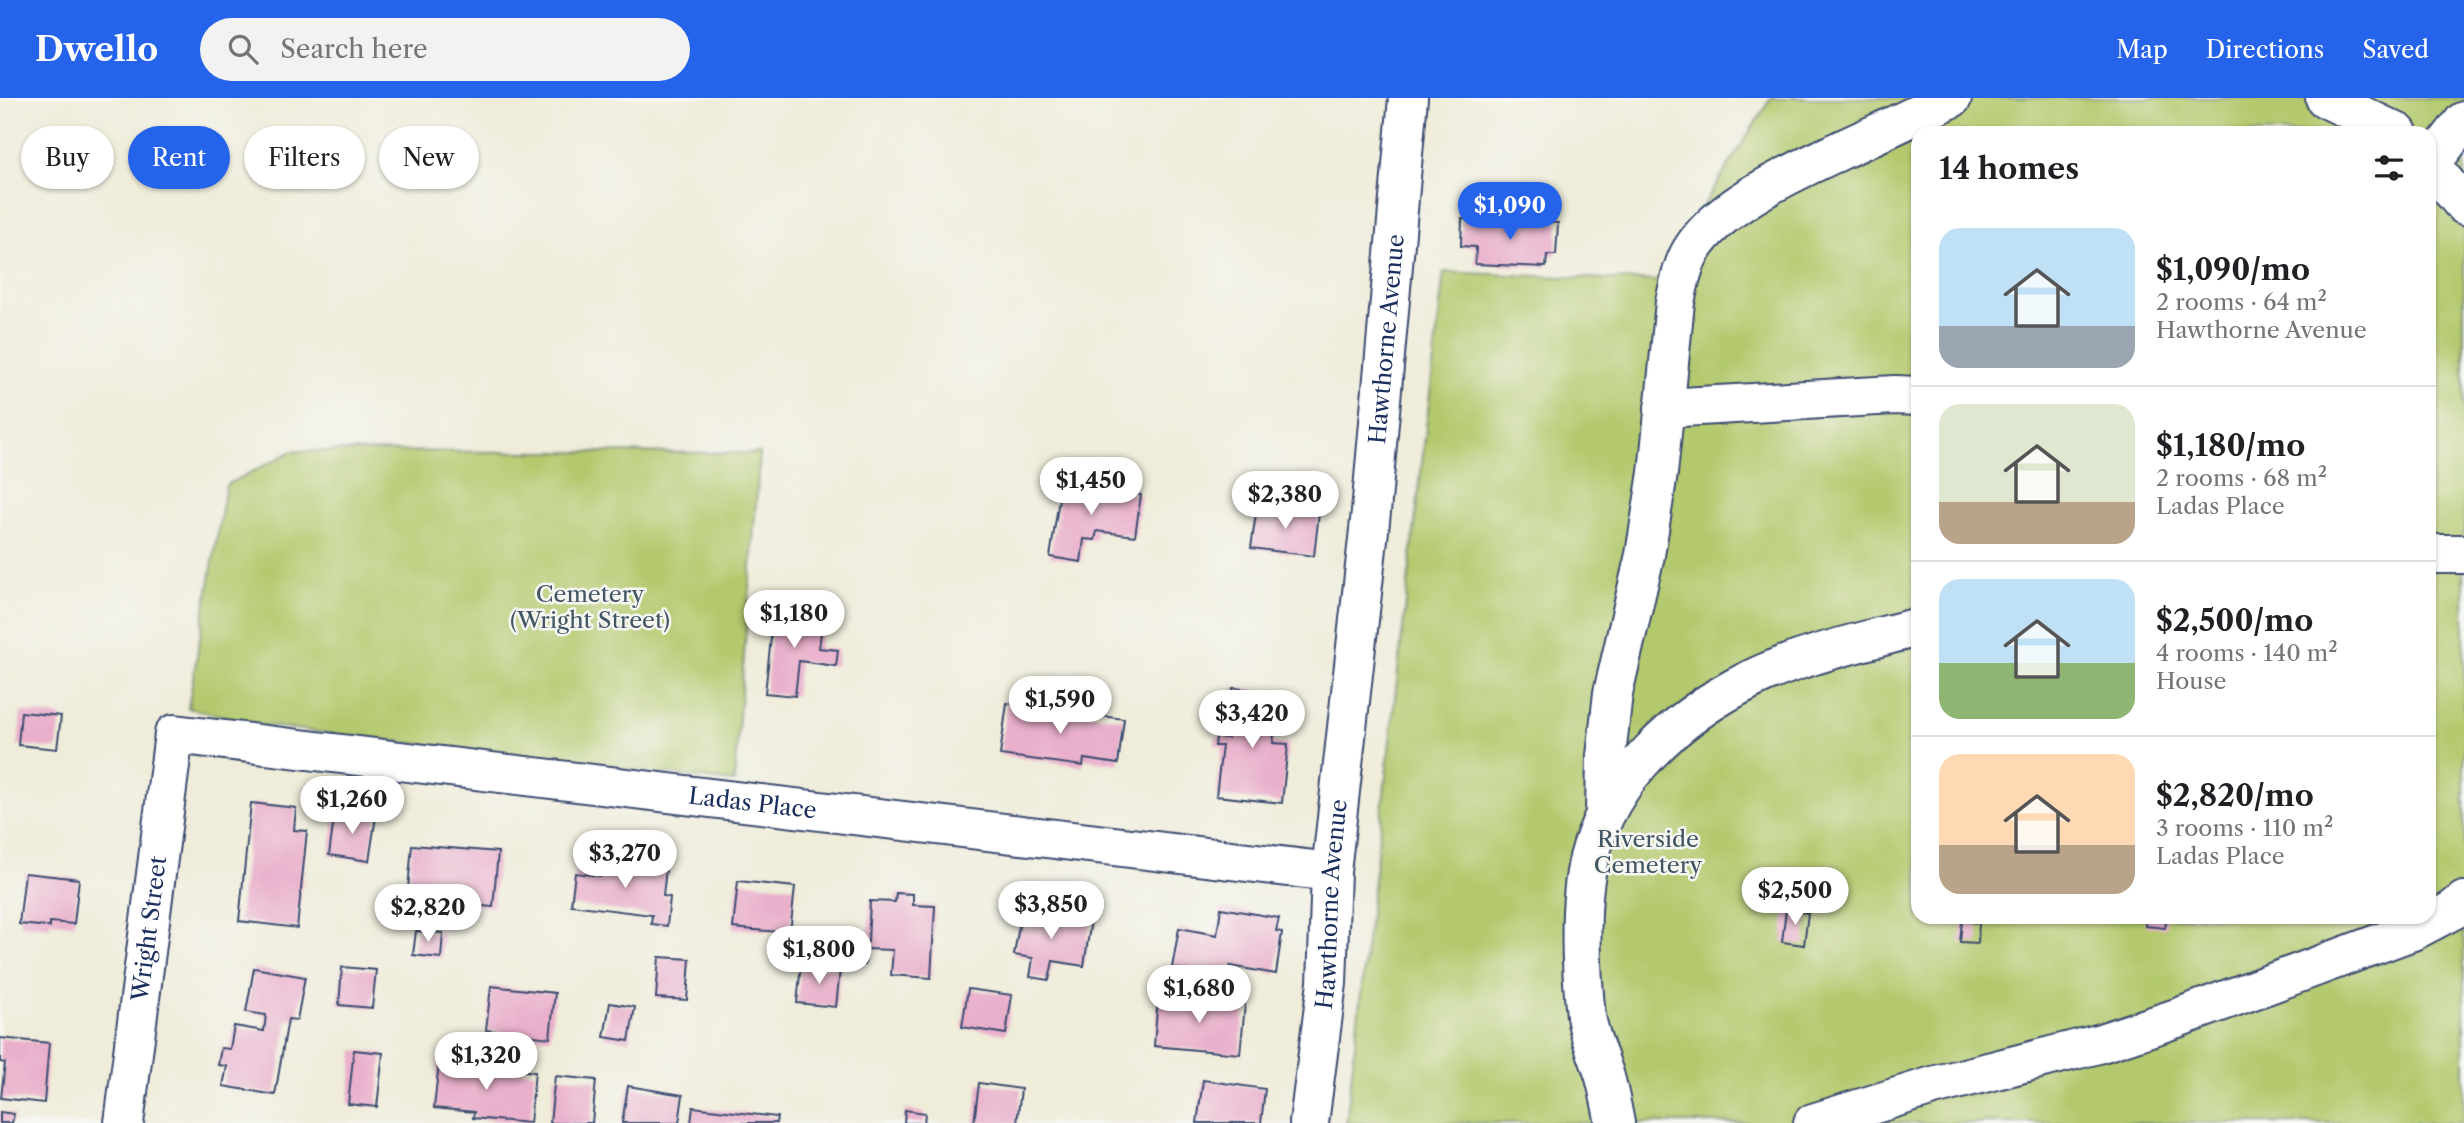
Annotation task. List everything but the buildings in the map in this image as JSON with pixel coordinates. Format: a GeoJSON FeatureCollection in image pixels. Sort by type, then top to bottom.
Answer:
{"type":"FeatureCollection","features":[{"type":"Feature","properties":{"kind":"street","name":"Hawthorne Avenue"},"geometry":{"type":"LineString","coordinates":[[1309,1123],[1327,983],[1331,872],[1371,512],[1408,98]]}},
{"type":"Feature","properties":{"kind":"street"},"geometry":{"type":"LineString","coordinates":[[1605,813],[1606,756],[1613,693],[1644,555],[1658,473],[1678,290],[1691,252],[1705,233],[1728,213],[1784,177],[1952,98]]}},
{"type":"Feature","properties":{"kind":"street"},"geometry":{"type":"LineString","coordinates":[[2325,98],[2384,126]]}},
{"type":"Feature","properties":{"kind":"street"},"geometry":{"type":"LineString","coordinates":[[2436,156],[2464,121]]}},
{"type":"Feature","properties":{"kind":"street"},"geometry":{"type":"LineString","coordinates":[[2436,173],[2464,205]]}},
{"type":"Feature","properties":{"kind":"street"},"geometry":{"type":"LineString","coordinates":[[1664,408],[1911,396]]}},
{"type":"Feature","properties":{"kind":"street"},"geometry":{"type":"LineString","coordinates":[[2436,554],[2464,554]]}},
{"type":"Feature","properties":{"kind":"street"},"geometry":{"type":"LineString","coordinates":[[1615,1123],[1606,1080],[1586,1019],[1583,965],[1583,912],[1589,859],[1605,813],[1630,775],[1654,749],[1705,706],[1752,679],[1812,656],[1911,629]]}},
{"type":"Feature","properties":{"kind":"street","name":"Ladas Place"},"geometry":{"type":"LineString","coordinates":[[174,734],[1331,872]]}},
{"type":"Feature","properties":{"kind":"street","name":"Wright Street"},"geometry":{"type":"LineString","coordinates":[[124,1123],[174,734]]}},
{"type":"Feature","properties":{"kind":"street"},"geometry":{"type":"LineString","coordinates":[[2436,919],[2464,901]]}},
{"type":"Feature","properties":{"kind":"street"},"geometry":{"type":"LineString","coordinates":[[1813,1123],[1933,1086],[2098,1044],[2177,1018],[2426,924]]}},
{"type":"Feature","properties":{"kind":"green space","name":"Riverside Cemetery"},"geometry":{"type":"Polygon","coordinates":[[[1771,98],[2464,98],[2464,1123],[1346,1123],[1444,272],[1656,281],[1771,98]]]}},
{"type":"Feature","properties":{"kind":"green space","name":"Cemetery (Wright Street)"},"geometry":{"type":"Polygon","coordinates":[[[293,451],[760,453],[734,782],[261,725],[188,708],[226,485],[293,451]]]}}]}
